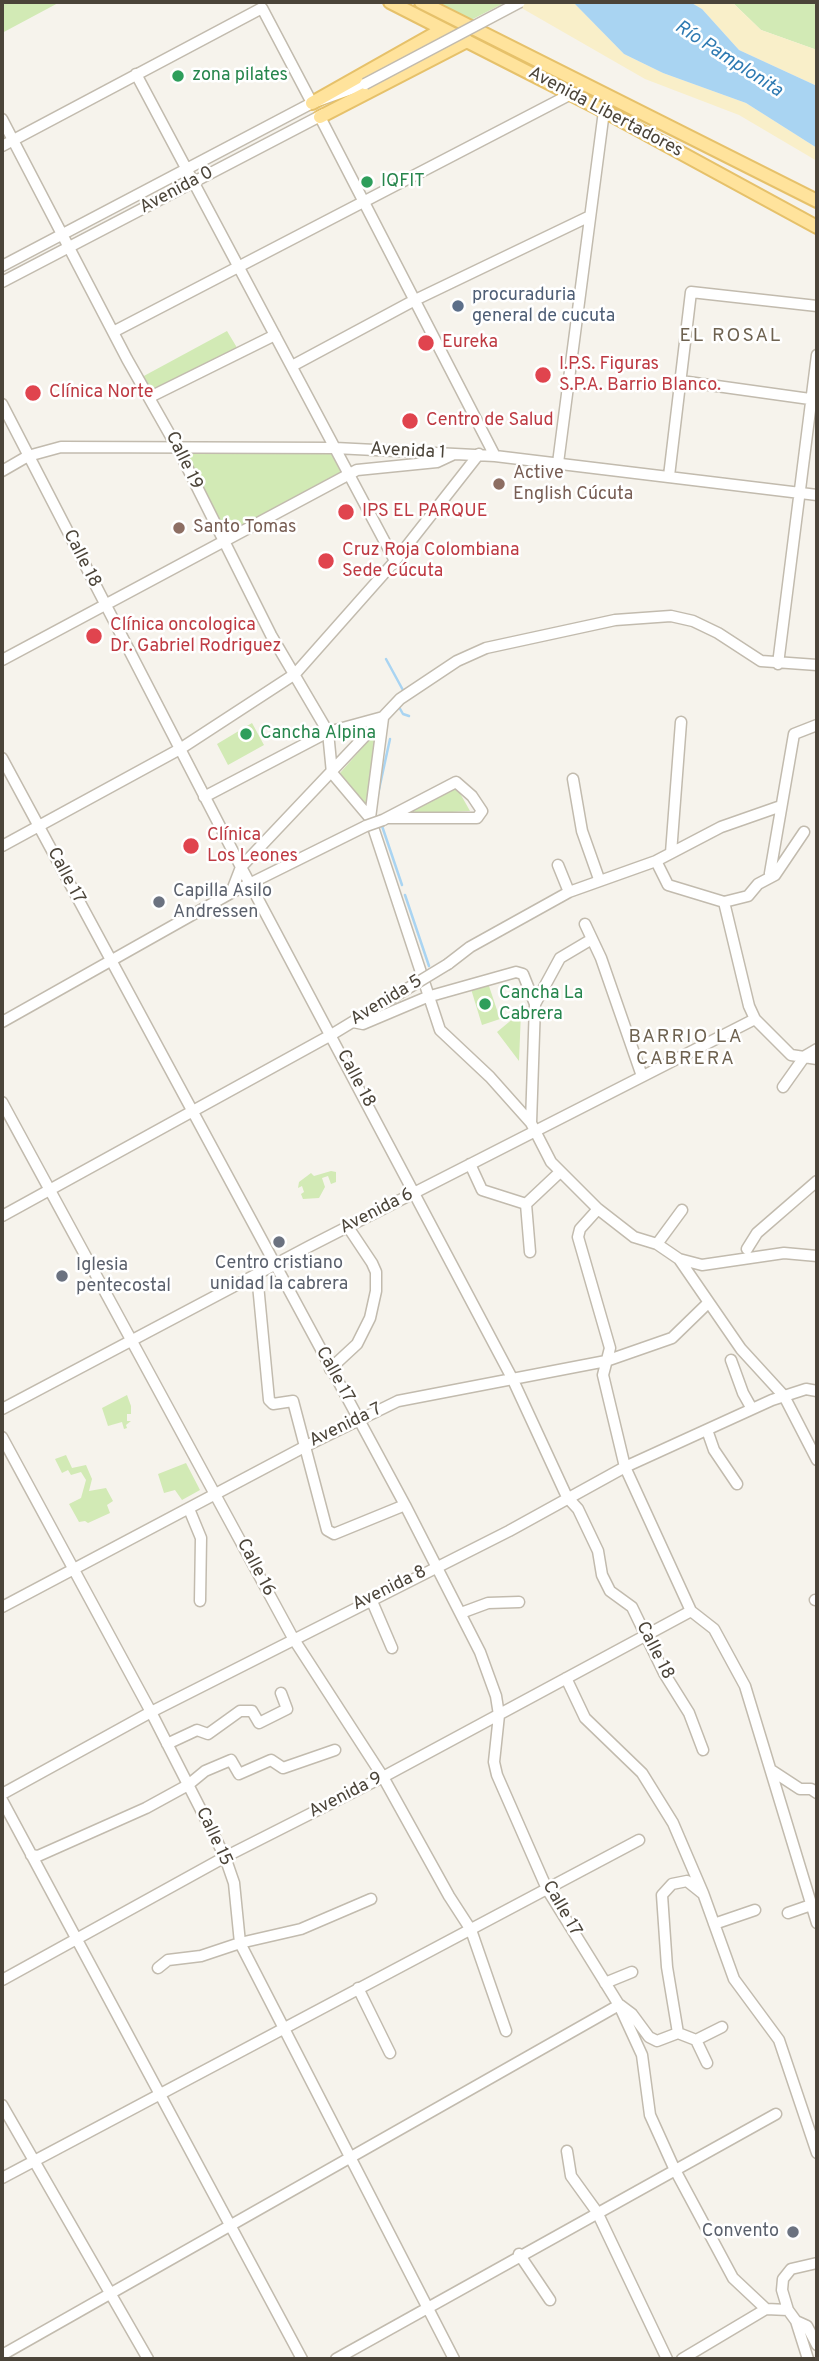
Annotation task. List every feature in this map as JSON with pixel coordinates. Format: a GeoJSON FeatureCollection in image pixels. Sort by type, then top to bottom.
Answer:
{"type":"FeatureCollection","features":[{"type":"Feature","properties":{"kind":"main road","name":"Avenida Libertadores"},"geometry":{"type":"LineString","coordinates":[[390,2],[604,111],[817,227]]}},
{"type":"Feature","properties":{"kind":"main road","name":"Avenida Libertadores"},"geometry":{"type":"LineString","coordinates":[[421,2],[817,201]]}},
{"type":"Feature","properties":{"kind":"main road"},"geometry":{"type":"LineString","coordinates":[[312,103],[443,29]]}},
{"type":"Feature","properties":{"kind":"main road"},"geometry":{"type":"LineString","coordinates":[[320,117],[467,41]]}},
{"type":"Feature","properties":{"kind":"street","name":"Avenida 0"},"geometry":{"type":"LineString","coordinates":[[2,266],[312,103],[365,84],[520,2]]}},
{"type":"Feature","properties":{"kind":"street"},"geometry":{"type":"LineString","coordinates":[[2,146],[262,8],[312,103]]}},
{"type":"Feature","properties":{"kind":"street"},"geometry":{"type":"LineString","coordinates":[[136,75],[395,561]]}},
{"type":"Feature","properties":{"kind":"street","name":"Avenida 0"},"geometry":{"type":"LineString","coordinates":[[2,282],[320,117],[347,92]]}},
{"type":"Feature","properties":{"kind":"street"},"geometry":{"type":"LineString","coordinates":[[113,332],[571,94]]}},
{"type":"Feature","properties":{"kind":"street"},"geometry":{"type":"LineString","coordinates":[[558,463],[604,111]]}},
{"type":"Feature","properties":{"kind":"street"},"geometry":{"type":"LineString","coordinates":[[320,117],[495,456]]}},
{"type":"Feature","properties":{"kind":"street","name":"Calle 19"},"geometry":{"type":"LineString","coordinates":[[2,119],[113,332],[178,449],[222,542],[328,732],[332,773]]}},
{"type":"Feature","properties":{"kind":"street"},"geometry":{"type":"LineString","coordinates":[[292,366],[413,301],[590,216]]}},
{"type":"Feature","properties":{"kind":"street"},"geometry":{"type":"LineString","coordinates":[[669,476],[691,292],[817,306]]}},
{"type":"Feature","properties":{"kind":"street"},"geometry":{"type":"LineString","coordinates":[[150,397],[275,335]]}},
{"type":"Feature","properties":{"kind":"street"},"geometry":{"type":"LineString","coordinates":[[778,664],[814,400],[817,355]]}},
{"type":"Feature","properties":{"kind":"street"},"geometry":{"type":"LineString","coordinates":[[681,381],[814,400]]}},
{"type":"Feature","properties":{"kind":"street","name":"Calle 18"},"geometry":{"type":"LineString","coordinates":[[2,404],[204,797],[416,1192],[512,1378],[567,1497],[578,1509],[598,1551],[602,1575],[610,1591],[632,1607],[664,1673],[690,1713],[703,1750]]}},
{"type":"Feature","properties":{"kind":"street","name":"Avenida 1"},"geometry":{"type":"LineString","coordinates":[[2,471],[28,456],[61,447],[335,448],[453,455],[480,454],[817,495]]}},
{"type":"Feature","properties":{"kind":"street"},"geometry":{"type":"LineString","coordinates":[[2,846],[180,749],[295,674],[395,561],[480,454]]}},
{"type":"Feature","properties":{"kind":"street"},"geometry":{"type":"LineString","coordinates":[[2,660],[357,470],[437,462],[453,455]]}},
{"type":"Feature","properties":{"kind":"street"},"geometry":{"type":"LineString","coordinates":[[231,893],[241,867],[383,717],[416,686],[457,661],[486,648],[615,620],[681,617],[718,633],[761,661],[817,664]]}},
{"type":"Feature","properties":{"kind":"street"},"geometry":{"type":"LineString","coordinates":[[204,797],[328,732],[383,717]]}},
{"type":"Feature","properties":{"kind":"street"},"geometry":{"type":"LineString","coordinates":[[368,822],[383,717]]}},
{"type":"Feature","properties":{"kind":"street"},"geometry":{"type":"LineString","coordinates":[[671,853],[681,722]]}},
{"type":"Feature","properties":{"kind":"street"},"geometry":{"type":"LineString","coordinates":[[775,875],[770,873],[794,734],[817,725]]}},
{"type":"Feature","properties":{"kind":"street","name":"Calle 17"},"geometry":{"type":"LineString","coordinates":[[2,758],[461,1613],[496,1696],[499,1715],[494,1762],[497,1775],[547,1889],[619,2005],[642,2055],[650,2115],[674,2168],[733,2278],[766,2309]]}},
{"type":"Feature","properties":{"kind":"street"},"geometry":{"type":"LineString","coordinates":[[332,773],[368,822],[440,1030],[533,1127],[560,1172],[598,1209],[634,1237],[657,1244],[679,1259],[702,1265],[784,1254],[817,1255]]}},
{"type":"Feature","properties":{"kind":"street"},"geometry":{"type":"LineString","coordinates":[[573,779],[582,831],[598,879]]}},
{"type":"Feature","properties":{"kind":"street"},"geometry":{"type":"LineString","coordinates":[[2,1022],[231,893],[368,822],[386,819],[479,817],[481,807],[456,782],[386,819]]}},
{"type":"Feature","properties":{"kind":"street","name":"Avenida 5"},"geometry":{"type":"LineString","coordinates":[[2,1216],[331,1035],[448,964],[470,947],[569,892],[598,879],[656,861],[740,819],[781,806]]}},
{"type":"Feature","properties":{"kind":"street"},"geometry":{"type":"LineString","coordinates":[[656,861],[668,885],[724,902],[748,896],[758,884],[775,875],[804,832]]}},
{"type":"Feature","properties":{"kind":"street"},"geometry":{"type":"LineString","coordinates":[[558,865],[569,892]]}},
{"type":"Feature","properties":{"kind":"street"},"geometry":{"type":"LineString","coordinates":[[724,902],[749,1006],[755,1019],[791,1055],[817,1059]]}},
{"type":"Feature","properties":{"kind":"street"},"geometry":{"type":"LineString","coordinates":[[585,924],[642,1076]]}},
{"type":"Feature","properties":{"kind":"street"},"geometry":{"type":"LineString","coordinates":[[535,1004],[560,958],[592,940]]}},
{"type":"Feature","properties":{"kind":"street"},"geometry":{"type":"LineString","coordinates":[[353,1022],[363,1024],[427,998],[516,972],[526,977],[535,1004],[533,1127]]}},
{"type":"Feature","properties":{"kind":"street","name":"Avenida 6"},"geometry":{"type":"LineString","coordinates":[[2,1409],[131,1339],[470,1164],[533,1127],[755,1019]]}},
{"type":"Feature","properties":{"kind":"street"},"geometry":{"type":"LineString","coordinates":[[783,1087],[805,1056],[817,1049]]}},
{"type":"Feature","properties":{"kind":"street","name":"Calle 16"},"geometry":{"type":"LineString","coordinates":[[2,1102],[293,1638],[383,1777],[449,1896],[471,1930],[506,2031]]}},
{"type":"Feature","properties":{"kind":"street"},"geometry":{"type":"LineString","coordinates":[[470,1164],[482,1189],[526,1204]]}},
{"type":"Feature","properties":{"kind":"street"},"geometry":{"type":"LineString","coordinates":[[526,1204],[560,1172]]}},
{"type":"Feature","properties":{"kind":"street"},"geometry":{"type":"LineString","coordinates":[[747,1249],[757,1233],[817,1181]]}},
{"type":"Feature","properties":{"kind":"street"},"geometry":{"type":"LineString","coordinates":[[526,1204],[530,1252]]}},
{"type":"Feature","properties":{"kind":"street"},"geometry":{"type":"LineString","coordinates":[[598,1209],[580,1229],[578,1237],[610,1348],[603,1376],[625,1467],[691,1611],[714,1629],[745,1686],[817,1923]]}},
{"type":"Feature","properties":{"kind":"street"},"geometry":{"type":"LineString","coordinates":[[657,1244],[682,1210]]}},
{"type":"Feature","properties":{"kind":"street"},"geometry":{"type":"LineString","coordinates":[[330,1369],[357,1344],[370,1318],[376,1290],[376,1272],[372,1263],[348,1227]]}},
{"type":"Feature","properties":{"kind":"street"},"geometry":{"type":"LineString","coordinates":[[679,1259],[741,1349],[785,1396],[817,1460]]}},
{"type":"Feature","properties":{"kind":"street"},"geometry":{"type":"LineString","coordinates":[[257,1275],[269,1400],[273,1404],[293,1401],[327,1530],[334,1534],[404,1505]]}},
{"type":"Feature","properties":{"kind":"street","name":"Avenida 7"},"geometry":{"type":"LineString","coordinates":[[2,1608],[306,1446],[398,1401],[606,1361],[672,1338],[708,1304]]}},
{"type":"Feature","properties":{"kind":"street"},"geometry":{"type":"LineString","coordinates":[[732,1360],[743,1393],[752,1409]]}},
{"type":"Feature","properties":{"kind":"street","name":"Avenida 8"},"geometry":{"type":"LineString","coordinates":[[2,1797],[151,1712],[509,1531],[625,1467],[752,1409],[806,1389],[817,1391]]}},
{"type":"Feature","properties":{"kind":"street"},"geometry":{"type":"LineString","coordinates":[[707,1430],[715,1450],[737,1484]]}},
{"type":"Feature","properties":{"kind":"street","name":"Calle 15"},"geometry":{"type":"LineString","coordinates":[[2,1437],[151,1712],[225,1857],[234,1882],[240,1943],[349,2160],[454,2359]]}},
{"type":"Feature","properties":{"kind":"street"},"geometry":{"type":"LineString","coordinates":[[189,1509],[201,1538],[200,1601]]}},
{"type":"Feature","properties":{"kind":"street"},"geometry":{"type":"LineString","coordinates":[[371,1599],[392,1648]]}},
{"type":"Feature","properties":{"kind":"street"},"geometry":{"type":"LineString","coordinates":[[461,1613],[488,1603],[519,1602]]}},
{"type":"Feature","properties":{"kind":"street","name":"Avenida 9"},"geometry":{"type":"LineString","coordinates":[[2,1980],[225,1857],[383,1777],[691,1611]]}},
{"type":"Feature","properties":{"kind":"street"},"geometry":{"type":"LineString","coordinates":[[566,1678],[585,1718],[642,1773],[673,1823],[734,1979],[779,2040],[817,2152]]}},
{"type":"Feature","properties":{"kind":"street"},"geometry":{"type":"LineString","coordinates":[[167,1744],[197,1730],[208,1734],[240,1711],[252,1711],[259,1723],[287,1709],[281,1693]]}},
{"type":"Feature","properties":{"kind":"street"},"geometry":{"type":"LineString","coordinates":[[31,1854],[38,1856],[146,1808],[188,1785],[205,1771],[230,1760],[239,1774],[271,1760],[284,1768],[335,1750]]}},
{"type":"Feature","properties":{"kind":"street"},"geometry":{"type":"LineString","coordinates":[[771,1770],[800,1789],[811,1789],[817,1793]]}},
{"type":"Feature","properties":{"kind":"street"},"geometry":{"type":"LineString","coordinates":[[2,1797],[302,2359]]}},
{"type":"Feature","properties":{"kind":"street"},"geometry":{"type":"LineString","coordinates":[[2,2178],[639,1840]]}},
{"type":"Feature","properties":{"kind":"street"},"geometry":{"type":"LineString","coordinates":[[703,1894],[687,1881],[672,1884],[662,1895],[667,1967],[678,2033],[696,2040],[707,2063]]}},
{"type":"Feature","properties":{"kind":"street"},"geometry":{"type":"LineString","coordinates":[[158,1968],[168,1960],[201,1956],[240,1943],[301,1929],[370,1899]]}},
{"type":"Feature","properties":{"kind":"street"},"geometry":{"type":"LineString","coordinates":[[788,1913],[811,1905]]}},
{"type":"Feature","properties":{"kind":"street"},"geometry":{"type":"LineString","coordinates":[[714,1924],[755,1910]]}},
{"type":"Feature","properties":{"kind":"street"},"geometry":{"type":"LineString","coordinates":[[605,1983],[632,1972]]}},
{"type":"Feature","properties":{"kind":"street"},"geometry":{"type":"LineString","coordinates":[[358,1988],[390,2053]]}},
{"type":"Feature","properties":{"kind":"street"},"geometry":{"type":"LineString","coordinates":[[2,2355],[619,2005]]}},
{"type":"Feature","properties":{"kind":"street","name":"Calle 17"},"geometry":{"type":"LineString","coordinates":[[619,2005],[632,2014],[649,2037],[657,2041],[678,2033]]}},
{"type":"Feature","properties":{"kind":"street"},"geometry":{"type":"LineString","coordinates":[[696,2040],[722,2027]]}},
{"type":"Feature","properties":{"kind":"street"},"geometry":{"type":"LineString","coordinates":[[2,2105],[148,2359]]}},
{"type":"Feature","properties":{"kind":"street"},"geometry":{"type":"LineString","coordinates":[[336,2359],[519,2254],[776,2114]]}},
{"type":"Feature","properties":{"kind":"street"},"geometry":{"type":"LineString","coordinates":[[567,2151],[571,2176],[597,2212],[667,2359]]}},
{"type":"Feature","properties":{"kind":"street"},"geometry":{"type":"LineString","coordinates":[[519,2254],[550,2300]]}},
{"type":"Feature","properties":{"kind":"street"},"geometry":{"type":"LineString","coordinates":[[808,2359],[796,2321],[788,2310],[782,2290],[783,2279],[791,2269],[817,2263]]}},
{"type":"Feature","properties":{"kind":"street"},"geometry":{"type":"LineString","coordinates":[[682,2359],[766,2309],[788,2310]]}},
{"type":"Feature","properties":{"kind":"street"},"geometry":{"type":"LineString","coordinates":[[796,2321],[807,2326],[817,2345]]}},
{"type":"Feature","properties":{"kind":"green space"},"geometry":{"type":"Polygon","coordinates":[[[2,2],[60,2],[2,33],[2,2]]]}},
{"type":"Feature","properties":{"kind":"green space"},"geometry":{"type":"Polygon","coordinates":[[[428,2],[506,2],[469,21],[428,2]]]}},
{"type":"Feature","properties":{"kind":"green space"},"geometry":{"type":"Polygon","coordinates":[[[732,2],[817,2],[817,50],[761,30],[732,2]]]}},
{"type":"Feature","properties":{"kind":"green space"},"geometry":{"type":"Polygon","coordinates":[[[227,331],[239,351],[152,395],[142,377],[227,331]]]}},
{"type":"Feature","properties":{"kind":"green space"},"geometry":{"type":"Polygon","coordinates":[[[185,452],[334,452],[345,475],[225,533],[185,452]]]}},
{"type":"Feature","properties":{"kind":"green space","name":"Cancha Alpina"},"geometry":{"type":"Polygon","coordinates":[[[252,723],[264,745],[228,765],[217,744],[252,723]]]}},
{"type":"Feature","properties":{"kind":"green space"},"geometry":{"type":"Polygon","coordinates":[[[379,729],[368,813],[340,773],[379,729]]]}},
{"type":"Feature","properties":{"kind":"green space"},"geometry":{"type":"Polygon","coordinates":[[[452,779],[470,811],[397,815],[452,779]]]}},
{"type":"Feature","properties":{"kind":"green space","name":"Cancha La Cabrera"},"geometry":{"type":"Polygon","coordinates":[[[488,983],[500,1019],[482,1025],[471,989],[488,983]]]}},
{"type":"Feature","properties":{"kind":"green space"},"geometry":{"type":"Polygon","coordinates":[[[521,1012],[519,1061],[497,1032],[521,1012]]]}},
{"type":"Feature","properties":{"kind":"green space"},"geometry":{"type":"Polygon","coordinates":[[[336,1172],[336,1182],[331,1184],[328,1176],[322,1178],[325,1187],[319,1198],[303,1199],[301,1194],[304,1192],[302,1186],[298,1188],[299,1182],[311,1173],[314,1176],[336,1172]]]}},
{"type":"Feature","properties":{"kind":"green space"},"geometry":{"type":"Polygon","coordinates":[[[127,1395],[131,1414],[127,1414],[127,1421],[131,1421],[126,1425],[127,1428],[124,1429],[122,1422],[108,1426],[102,1408],[127,1395]]]}},
{"type":"Feature","properties":{"kind":"green space"},"geometry":{"type":"Polygon","coordinates":[[[66,1455],[72,1468],[86,1465],[92,1479],[89,1491],[106,1488],[113,1501],[107,1505],[110,1513],[88,1523],[79,1522],[69,1504],[81,1498],[86,1480],[81,1472],[71,1475],[68,1470],[62,1473],[55,1459],[66,1455]]]}},
{"type":"Feature","properties":{"kind":"green space"},"geometry":{"type":"Polygon","coordinates":[[[186,1463],[200,1490],[182,1500],[175,1490],[164,1493],[158,1474],[186,1463]]]}},
{"type":"Feature","properties":{"kind":"sand"},"geometry":{"type":"Polygon","coordinates":[[[526,2],[573,2],[624,54],[663,73],[746,103],[817,148],[817,161],[739,115],[645,79],[518,6],[526,2]]]}},
{"type":"Feature","properties":{"kind":"sand"},"geometry":{"type":"Polygon","coordinates":[[[690,2],[732,2],[761,30],[817,50],[817,86],[739,50],[702,9],[690,2]]]}},
{"type":"Feature","properties":{"kind":"water","name":"Río Pamplonita"},"geometry":{"type":"Polygon","coordinates":[[[573,2],[690,2],[702,9],[739,50],[817,86],[817,148],[746,103],[663,73],[624,54],[573,2]]]}},
{"type":"Feature","properties":{"kind":"waterway"},"geometry":{"type":"LineString","coordinates":[[386,659],[404,692]]}},
{"type":"Feature","properties":{"kind":"waterway"},"geometry":{"type":"LineString","coordinates":[[399,707],[403,714],[409,716]]}},
{"type":"Feature","properties":{"kind":"waterway"},"geometry":{"type":"LineString","coordinates":[[378,794],[390,739]]}},
{"type":"Feature","properties":{"kind":"waterway"},"geometry":{"type":"LineString","coordinates":[[381,823],[402,885]]}},
{"type":"Feature","properties":{"kind":"waterway"},"geometry":{"type":"LineString","coordinates":[[405,895],[429,966]]}},
{"type":"Feature","properties":{"kind":"place","name":"zona pilates"},"geometry":{"type":"Point","coordinates":[178,76]}},
{"type":"Feature","properties":{"kind":"place","name":"IQFIT"},"geometry":{"type":"Point","coordinates":[367,182]}},
{"type":"Feature","properties":{"kind":"place","name":"procuraduria general de cucuta"},"geometry":{"type":"Point","coordinates":[458,306]}},
{"type":"Feature","properties":{"kind":"place","name":"Eureka"},"geometry":{"type":"Point","coordinates":[426,343]}},
{"type":"Feature","properties":{"kind":"place","name":"I.P.S. Figuras S.P.A. Barrio Blanco."},"geometry":{"type":"Point","coordinates":[543,375]}},
{"type":"Feature","properties":{"kind":"place","name":"Clínica Norte"},"geometry":{"type":"Point","coordinates":[33,393]}},
{"type":"Feature","properties":{"kind":"place","name":"Centro de Salud"},"geometry":{"type":"Point","coordinates":[410,421]}},
{"type":"Feature","properties":{"kind":"place","name":"Active English Cúcuta"},"geometry":{"type":"Point","coordinates":[499,484]}},
{"type":"Feature","properties":{"kind":"place","name":"IPS EL PARQUE"},"geometry":{"type":"Point","coordinates":[346,512]}},
{"type":"Feature","properties":{"kind":"place","name":"Santo Tomas"},"geometry":{"type":"Point","coordinates":[179,528]}},
{"type":"Feature","properties":{"kind":"place","name":"Cruz Roja Colombiana Sede Cúcuta"},"geometry":{"type":"Point","coordinates":[326,561]}},
{"type":"Feature","properties":{"kind":"place","name":"Clínica oncologica Dr. Gabriel Rodriguez"},"geometry":{"type":"Point","coordinates":[94,636]}},
{"type":"Feature","properties":{"kind":"place","name":"Cancha Alpina"},"geometry":{"type":"Point","coordinates":[246,734]}},
{"type":"Feature","properties":{"kind":"place","name":"Clínica Los Leones"},"geometry":{"type":"Point","coordinates":[191,846]}},
{"type":"Feature","properties":{"kind":"place","name":"Capilla Asilo Andressen"},"geometry":{"type":"Point","coordinates":[159,902]}},
{"type":"Feature","properties":{"kind":"place","name":"Cancha La Cabrera"},"geometry":{"type":"Point","coordinates":[485,1004]}},
{"type":"Feature","properties":{"kind":"place","name":"Centro cristiano unidad la cabrera"},"geometry":{"type":"Point","coordinates":[279,1242]}},
{"type":"Feature","properties":{"kind":"place","name":"Iglesia pentecostal"},"geometry":{"type":"Point","coordinates":[62,1276]}},
{"type":"Feature","properties":{"kind":"place","name":"Convento"},"geometry":{"type":"Point","coordinates":[793,2232]}},
{"type":"Feature","properties":{"kind":"district","name":"EL ROSAL"},"geometry":{"type":"Point","coordinates":[731,337]}},
{"type":"Feature","properties":{"kind":"district","name":"BARRIO LA CABRERA"},"geometry":{"type":"Point","coordinates":[686,1049]}}]}
